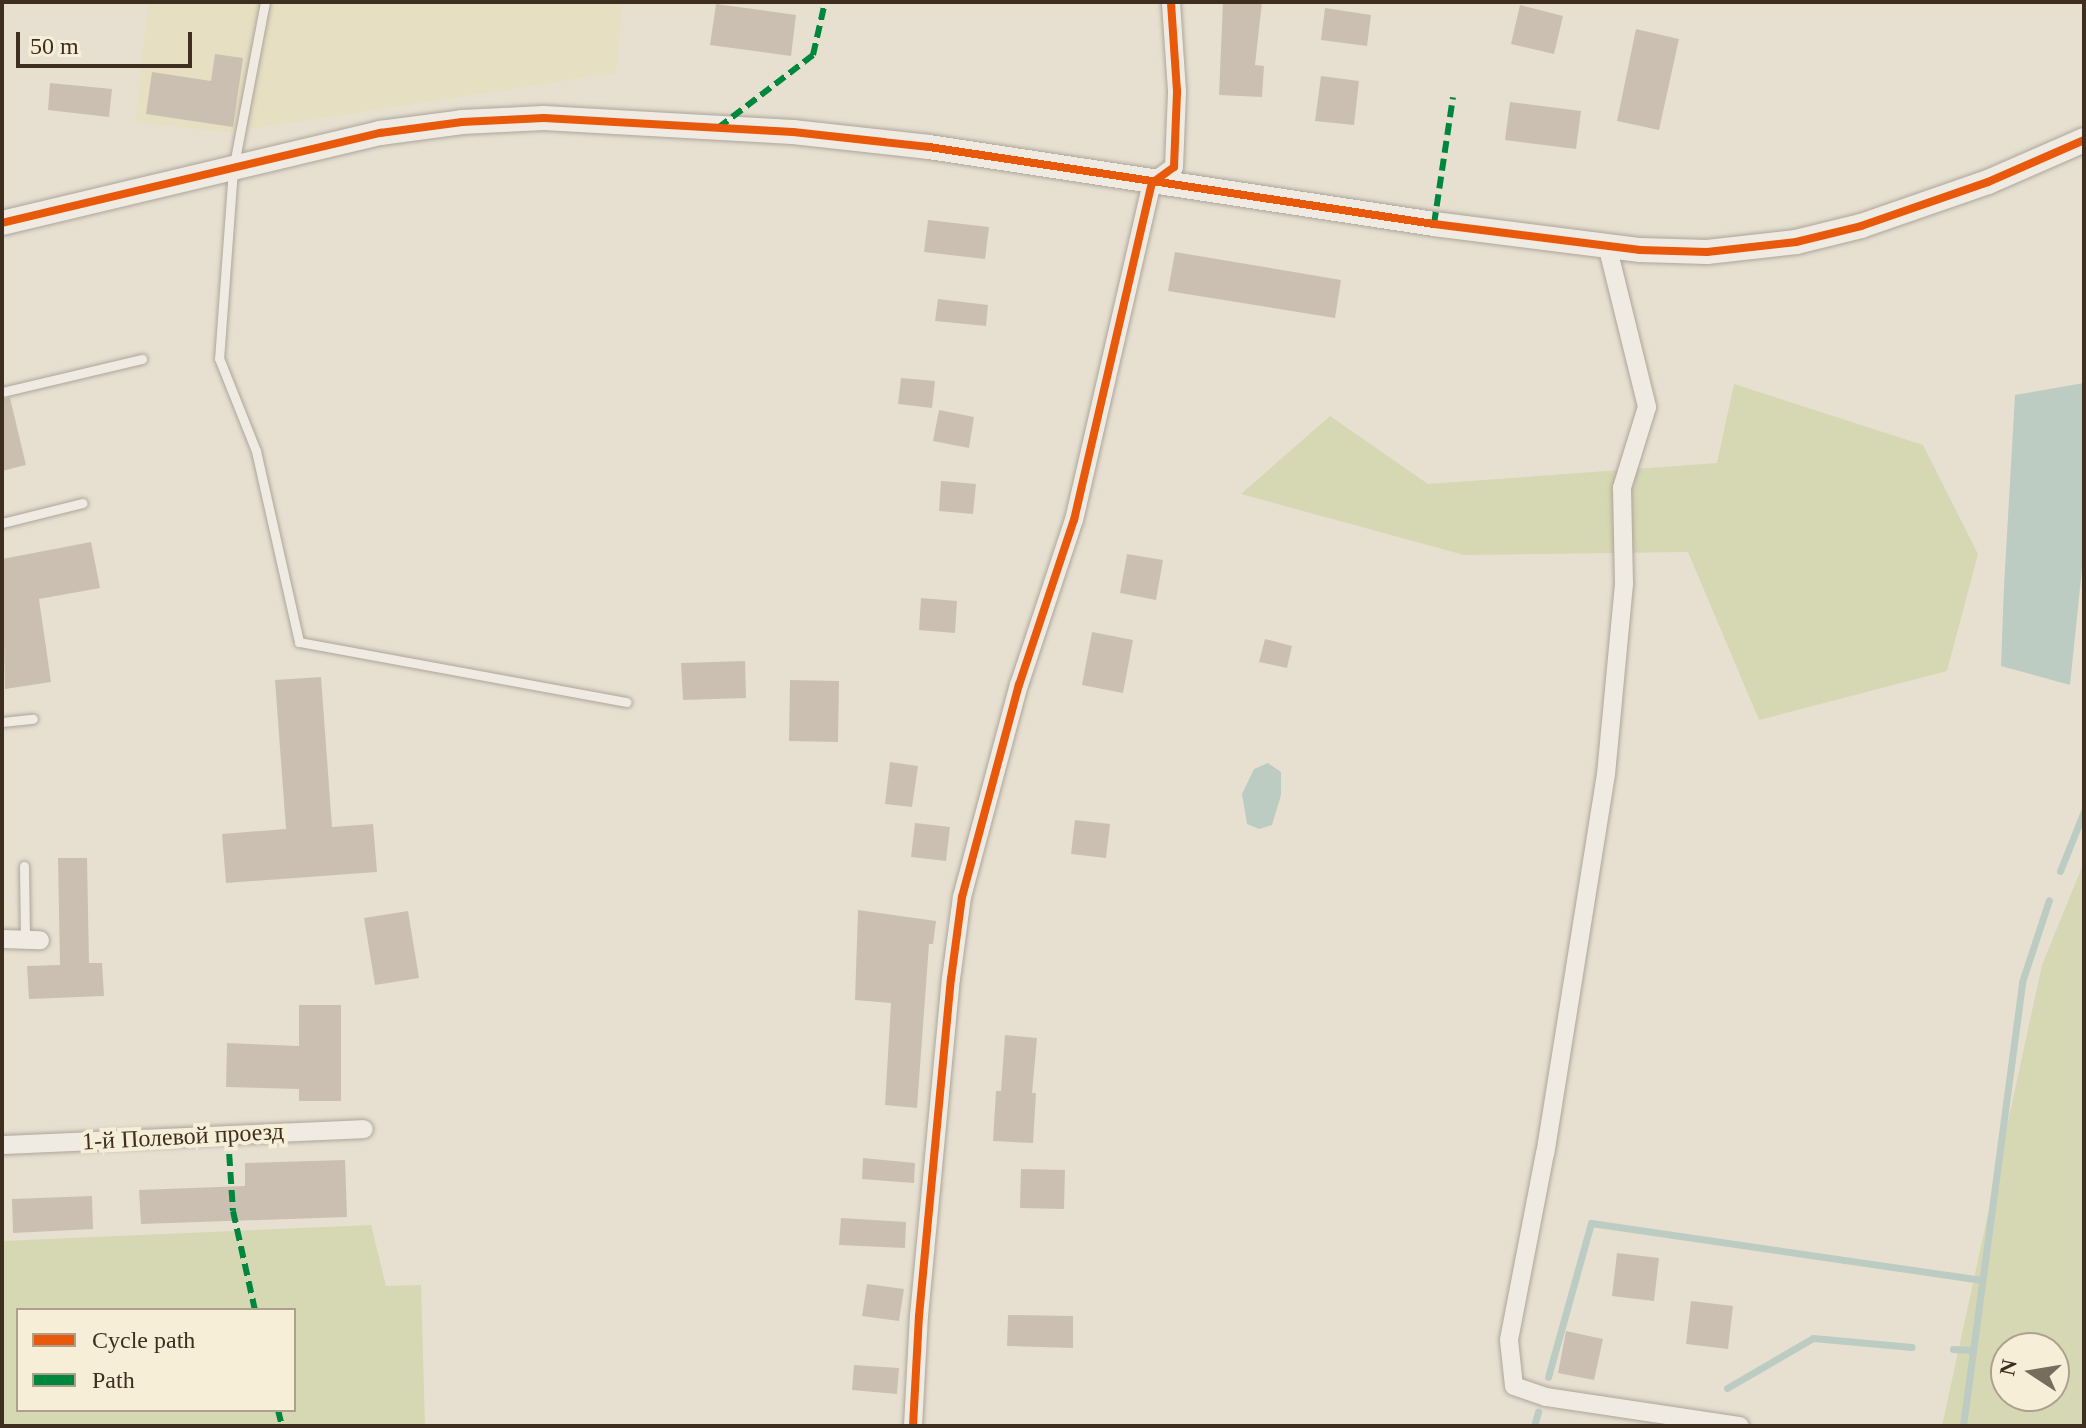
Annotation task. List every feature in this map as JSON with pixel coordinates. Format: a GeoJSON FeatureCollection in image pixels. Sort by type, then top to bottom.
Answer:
{"type":"FeatureCollection","features":[{"type":"Feature","properties":{"kind":"street"},"geometry":{"type":"LineString","coordinates":[[913,1426],[925,1255],[951,979],[962,897],[1015,699],[1074,520],[1152,183],[1174,167],[1177,91],[1171,2]]}},
{"type":"Feature","properties":{"kind":"street"},"geometry":{"type":"LineString","coordinates":[[2,223],[394,130],[462,122],[544,118],[793,132],[1044,163],[1152,183],[1607,245],[1707,252],[1818,238],[1953,195],[2084,140]]}},
{"type":"Feature","properties":{"kind":"street"},"geometry":{"type":"LineString","coordinates":[[1607,245],[1647,407],[1622,488],[1624,584],[1606,774],[1545,1153],[1509,1340],[1514,1386],[1546,1397],[1740,1426]]}},
{"type":"Feature","properties":{"kind":"street"},"geometry":{"type":"LineString","coordinates":[[2,939],[33,939]]}},
{"type":"Feature","properties":{"kind":"street","name":"1-й Полевой проезд"},"geometry":{"type":"LineString","coordinates":[[2,1145],[364,1129]]}},
{"type":"Feature","properties":{"kind":"lane"},"geometry":{"type":"LineString","coordinates":[[265,2],[233,169],[219,358],[256,451],[299,642],[627,702]]}},
{"type":"Feature","properties":{"kind":"lane"},"geometry":{"type":"LineString","coordinates":[[2,392],[142,359]]}},
{"type":"Feature","properties":{"kind":"lane"},"geometry":{"type":"LineString","coordinates":[[2,523],[83,503]]}},
{"type":"Feature","properties":{"kind":"lane"},"geometry":{"type":"LineString","coordinates":[[2,722],[33,719]]}},
{"type":"Feature","properties":{"kind":"lane"},"geometry":{"type":"LineString","coordinates":[[24,866],[33,939]]}},
{"type":"Feature","properties":{"kind":"shaded area"},"geometry":{"type":"Polygon","coordinates":[[[148,2],[623,2],[616,73],[230,132],[135,123],[148,2]]]}},
{"type":"Feature","properties":{"kind":"shaded area"},"geometry":{"type":"Polygon","coordinates":[[[2084,383],[2084,549],[2070,685],[2001,666],[2004,586],[2015,395],[2084,383]]]}},
{"type":"Feature","properties":{"kind":"shaded area"},"geometry":{"type":"Polygon","coordinates":[[[1268,763],[1281,772],[1281,795],[1272,825],[1259,829],[1247,824],[1242,794],[1254,769],[1268,763]]]}},
{"type":"Feature","properties":{"kind":"green space"},"geometry":{"type":"Polygon","coordinates":[[[1734,384],[1923,445],[1978,554],[1947,671],[1759,720],[1688,552],[1464,555],[1241,494],[1330,416],[1428,484],[1717,463],[1734,384]]]}},
{"type":"Feature","properties":{"kind":"green space"},"geometry":{"type":"Polygon","coordinates":[[[2084,862],[2084,1426],[1942,1426],[2042,965],[2084,862]]]}},
{"type":"Feature","properties":{"kind":"green space"},"geometry":{"type":"Polygon","coordinates":[[[371,1225],[386,1286],[421,1285],[425,1426],[2,1426],[2,1241],[371,1225]]]}},
{"type":"Feature","properties":{"kind":"building"},"geometry":{"type":"Polygon","coordinates":[[[1223,2],[1262,2],[1255,65],[1264,66],[1262,97],[1219,95],[1223,2]]]}},
{"type":"Feature","properties":{"kind":"building"},"geometry":{"type":"Polygon","coordinates":[[[716,4],[796,15],[791,56],[710,45],[716,4]]]}},
{"type":"Feature","properties":{"kind":"building"},"geometry":{"type":"Polygon","coordinates":[[[1520,5],[1563,16],[1554,54],[1511,44],[1520,5]]]}},
{"type":"Feature","properties":{"kind":"building"},"geometry":{"type":"Polygon","coordinates":[[[1325,8],[1371,15],[1367,46],[1321,40],[1325,8]]]}},
{"type":"Feature","properties":{"kind":"building"},"geometry":{"type":"Polygon","coordinates":[[[1636,29],[1679,39],[1659,130],[1617,121],[1636,29]]]}},
{"type":"Feature","properties":{"kind":"building"},"geometry":{"type":"Polygon","coordinates":[[[215,54],[243,58],[233,127],[146,114],[152,72],[211,81],[215,54]]]}},
{"type":"Feature","properties":{"kind":"building"},"geometry":{"type":"Polygon","coordinates":[[[1321,76],[1359,81],[1354,125],[1315,121],[1321,76]]]}},
{"type":"Feature","properties":{"kind":"building"},"geometry":{"type":"Polygon","coordinates":[[[50,83],[112,89],[109,117],[48,110],[50,83]]]}},
{"type":"Feature","properties":{"kind":"building"},"geometry":{"type":"Polygon","coordinates":[[[1510,102],[1581,111],[1576,149],[1505,140],[1510,102]]]}},
{"type":"Feature","properties":{"kind":"building"},"geometry":{"type":"Polygon","coordinates":[[[928,220],[989,227],[985,259],[924,252],[928,220]]]}},
{"type":"Feature","properties":{"kind":"building"},"geometry":{"type":"Polygon","coordinates":[[[1175,252],[1341,280],[1335,318],[1168,291],[1175,252]]]}},
{"type":"Feature","properties":{"kind":"building"},"geometry":{"type":"Polygon","coordinates":[[[938,299],[988,305],[986,326],[935,321],[938,299]]]}},
{"type":"Feature","properties":{"kind":"building"},"geometry":{"type":"Polygon","coordinates":[[[901,378],[935,381],[932,408],[898,404],[901,378]]]}},
{"type":"Feature","properties":{"kind":"building"},"geometry":{"type":"Polygon","coordinates":[[[10,398],[26,465],[2,471],[2,399],[10,398]]]}},
{"type":"Feature","properties":{"kind":"building"},"geometry":{"type":"Polygon","coordinates":[[[939,410],[974,417],[969,448],[933,441],[939,410]]]}},
{"type":"Feature","properties":{"kind":"building"},"geometry":{"type":"Polygon","coordinates":[[[941,481],[976,484],[973,514],[939,511],[941,481]]]}},
{"type":"Feature","properties":{"kind":"building"},"geometry":{"type":"Polygon","coordinates":[[[91,542],[100,588],[39,599],[51,682],[5,689],[2,559],[91,542]]]}},
{"type":"Feature","properties":{"kind":"building"},"geometry":{"type":"Polygon","coordinates":[[[1127,554],[1163,560],[1156,600],[1120,593],[1127,554]]]}},
{"type":"Feature","properties":{"kind":"building"},"geometry":{"type":"Polygon","coordinates":[[[921,598],[957,601],[955,633],[919,630],[921,598]]]}},
{"type":"Feature","properties":{"kind":"building"},"geometry":{"type":"Polygon","coordinates":[[[1092,632],[1133,640],[1123,693],[1082,685],[1092,632]]]}},
{"type":"Feature","properties":{"kind":"building"},"geometry":{"type":"Polygon","coordinates":[[[1265,639],[1292,646],[1287,668],[1259,662],[1265,639]]]}},
{"type":"Feature","properties":{"kind":"building"},"geometry":{"type":"Polygon","coordinates":[[[745,661],[746,698],[683,700],[681,663],[745,661]]]}},
{"type":"Feature","properties":{"kind":"building"},"geometry":{"type":"Polygon","coordinates":[[[321,677],[332,827],[373,824],[377,872],[226,883],[222,834],[286,829],[275,680],[321,677]]]}},
{"type":"Feature","properties":{"kind":"building"},"geometry":{"type":"Polygon","coordinates":[[[790,680],[839,681],[838,742],[789,741],[790,680]]]}},
{"type":"Feature","properties":{"kind":"building"},"geometry":{"type":"Polygon","coordinates":[[[890,762],[918,766],[912,807],[885,804],[890,762]]]}},
{"type":"Feature","properties":{"kind":"building"},"geometry":{"type":"Polygon","coordinates":[[[1075,820],[1110,824],[1106,858],[1071,854],[1075,820]]]}},
{"type":"Feature","properties":{"kind":"building"},"geometry":{"type":"Polygon","coordinates":[[[915,823],[950,827],[946,861],[911,857],[915,823]]]}},
{"type":"Feature","properties":{"kind":"building"},"geometry":{"type":"Polygon","coordinates":[[[58,858],[87,858],[89,963],[102,963],[104,996],[29,999],[27,966],[60,965],[58,858]]]}},
{"type":"Feature","properties":{"kind":"building"},"geometry":{"type":"Polygon","coordinates":[[[858,910],[936,921],[933,944],[929,944],[917,1108],[885,1105],[891,1003],[855,1000],[858,910]]]}},
{"type":"Feature","properties":{"kind":"building"},"geometry":{"type":"Polygon","coordinates":[[[408,911],[419,978],[375,985],[364,918],[408,911]]]}},
{"type":"Feature","properties":{"kind":"building"},"geometry":{"type":"Polygon","coordinates":[[[299,1005],[341,1005],[341,1101],[299,1101],[299,1089],[226,1087],[227,1043],[299,1046],[299,1005]]]}},
{"type":"Feature","properties":{"kind":"building"},"geometry":{"type":"Polygon","coordinates":[[[1005,1035],[1037,1038],[1032,1093],[1036,1093],[1033,1143],[993,1141],[996,1091],[1001,1091],[1005,1035]]]}},
{"type":"Feature","properties":{"kind":"building"},"geometry":{"type":"Polygon","coordinates":[[[863,1158],[915,1163],[914,1183],[862,1179],[863,1158]]]}},
{"type":"Feature","properties":{"kind":"building"},"geometry":{"type":"Polygon","coordinates":[[[345,1160],[347,1217],[141,1224],[139,1190],[245,1186],[245,1163],[345,1160]]]}},
{"type":"Feature","properties":{"kind":"building"},"geometry":{"type":"Polygon","coordinates":[[[1021,1169],[1065,1170],[1064,1209],[1020,1208],[1021,1169]]]}},
{"type":"Feature","properties":{"kind":"building"},"geometry":{"type":"Polygon","coordinates":[[[92,1196],[93,1229],[13,1233],[12,1199],[92,1196]]]}},
{"type":"Feature","properties":{"kind":"building"},"geometry":{"type":"Polygon","coordinates":[[[841,1218],[906,1222],[905,1248],[839,1245],[841,1218]]]}},
{"type":"Feature","properties":{"kind":"building"},"geometry":{"type":"Polygon","coordinates":[[[1617,1253],[1659,1258],[1654,1301],[1612,1296],[1617,1253]]]}},
{"type":"Feature","properties":{"kind":"building"},"geometry":{"type":"Polygon","coordinates":[[[867,1284],[904,1289],[899,1321],[862,1316],[867,1284]]]}},
{"type":"Feature","properties":{"kind":"building"},"geometry":{"type":"Polygon","coordinates":[[[1691,1301],[1733,1306],[1728,1349],[1686,1344],[1691,1301]]]}},
{"type":"Feature","properties":{"kind":"building"},"geometry":{"type":"Polygon","coordinates":[[[1008,1315],[1073,1316],[1073,1348],[1007,1346],[1008,1315]]]}},
{"type":"Feature","properties":{"kind":"building"},"geometry":{"type":"Polygon","coordinates":[[[1566,1331],[1603,1339],[1594,1380],[1558,1373],[1566,1331]]]}},
{"type":"Feature","properties":{"kind":"building"},"geometry":{"type":"Polygon","coordinates":[[[854,1365],[899,1368],[897,1394],[852,1390],[854,1365]]]}},
{"type":"Feature","properties":{"kind":"waterway"},"geometry":{"type":"LineString","coordinates":[[2060,871],[2084,811]]}},
{"type":"Feature","properties":{"kind":"waterway"},"geometry":{"type":"LineString","coordinates":[[1963,1426],[2022,982],[2049,900]]}},
{"type":"Feature","properties":{"kind":"waterway"},"geometry":{"type":"LineString","coordinates":[[1548,1377],[1591,1223],[1982,1280]]}},
{"type":"Feature","properties":{"kind":"waterway"},"geometry":{"type":"LineString","coordinates":[[1727,1388],[1813,1338],[1912,1347]]}},
{"type":"Feature","properties":{"kind":"waterway"},"geometry":{"type":"LineString","coordinates":[[1953,1349],[1973,1350]]}},
{"type":"Feature","properties":{"kind":"waterway"},"geometry":{"type":"LineString","coordinates":[[1534,1426],[1538,1412]]}},
{"type":"Feature","properties":{"kind":"marked path"},"geometry":{"type":"LineString","coordinates":[[718,128],[813,55],[825,2]]}},
{"type":"Feature","properties":{"kind":"marked path"},"geometry":{"type":"LineString","coordinates":[[1434,224],[1453,97]]}},
{"type":"Feature","properties":{"kind":"marked path"},"geometry":{"type":"LineString","coordinates":[[228,1136],[233,1211],[255,1308]]}},
{"type":"Feature","properties":{"kind":"marked path"},"geometry":{"type":"LineString","coordinates":[[278,1412],[282,1426]]}},
{"type":"Feature","properties":{"kind":"cycle path"},"geometry":{"type":"LineString","coordinates":[[913,1426],[919,1316],[951,979],[962,897],[1019,685],[1074,520],[1152,183],[1174,167],[1177,91],[1171,2]]}},
{"type":"Feature","properties":{"kind":"cycle path"},"geometry":{"type":"LineString","coordinates":[[2,223],[380,133],[462,122],[544,118],[793,132],[929,147],[1434,224],[1640,250],[1707,252],[1796,242],[1861,226],[1988,182],[2084,140]]}}]}
